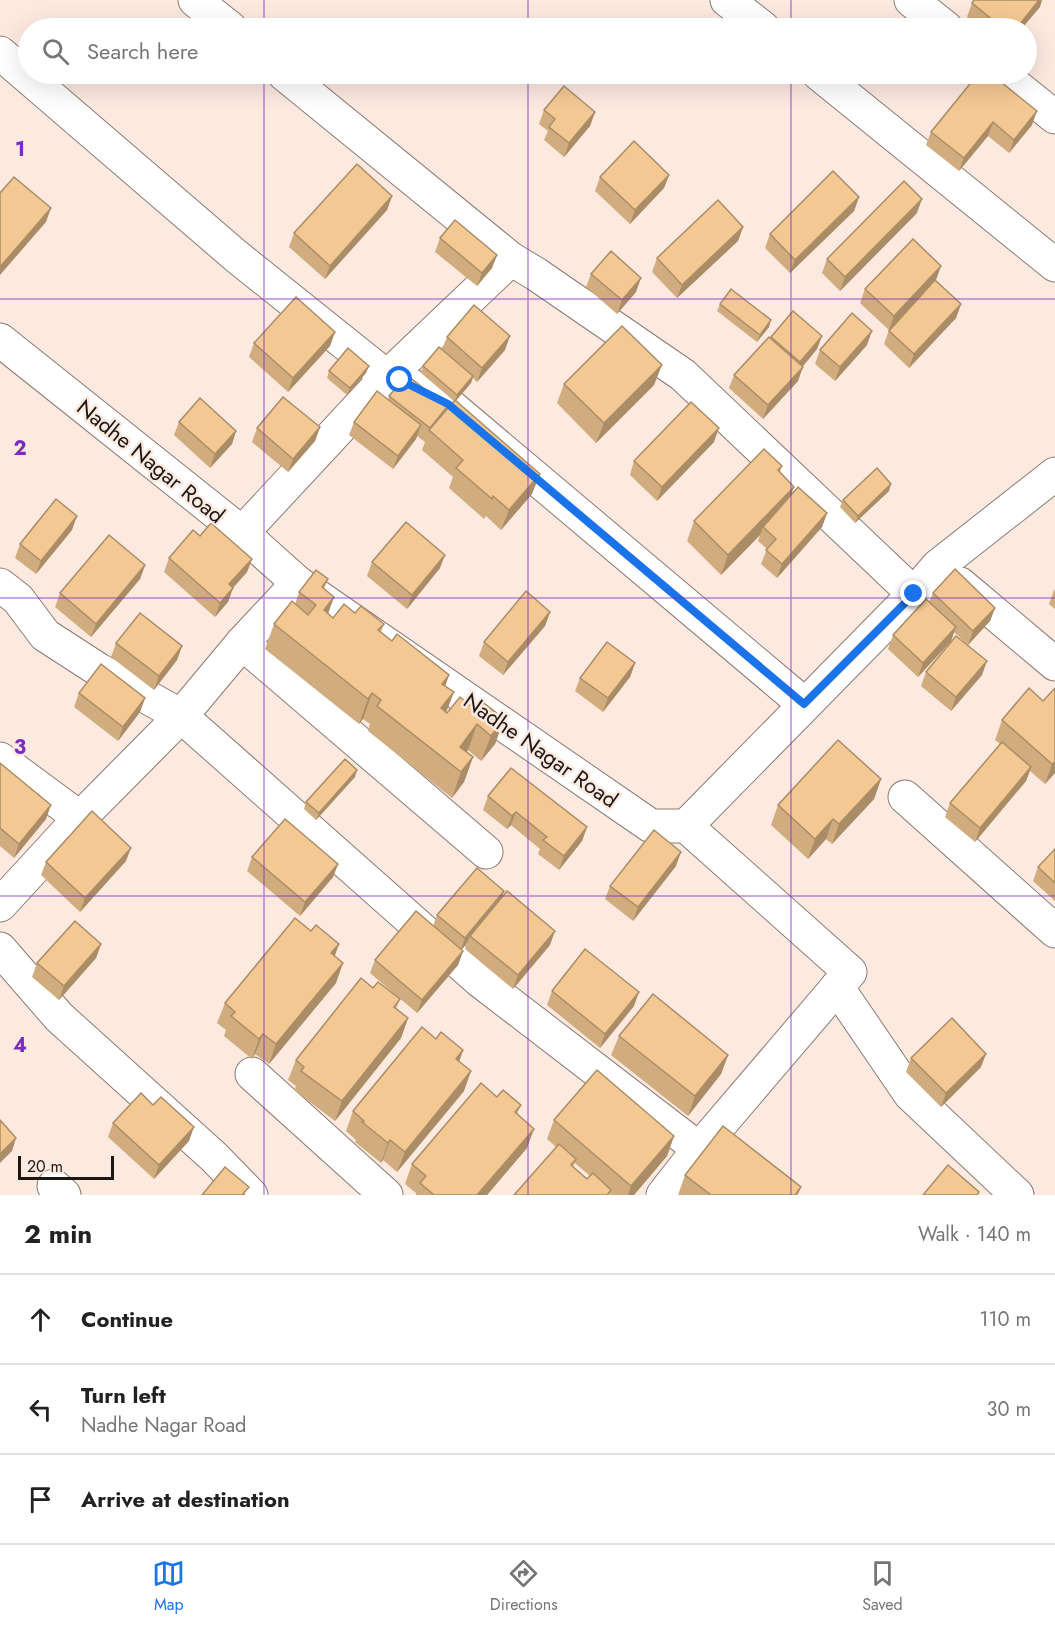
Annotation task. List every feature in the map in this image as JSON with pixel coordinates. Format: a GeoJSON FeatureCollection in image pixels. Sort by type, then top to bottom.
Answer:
{"type":"FeatureCollection","features":[{"type":"Feature","properties":{"kind":"street"},"geometry":{"type":"LineString","coordinates":[[195,0],[218,18]]}},
{"type":"Feature","properties":{"kind":"street"},"geometry":{"type":"LineString","coordinates":[[727,0],[750,18]]}},
{"type":"Feature","properties":{"kind":"street"},"geometry":{"type":"LineString","coordinates":[[910,0],[933,18]]}},
{"type":"Feature","properties":{"kind":"street"},"geometry":{"type":"LineString","coordinates":[[0,53],[18,68]]}},
{"type":"Feature","properties":{"kind":"street"},"geometry":{"type":"LineString","coordinates":[[36,84],[236,256],[387,377],[400,380],[448,404],[804,704]]}},
{"type":"Feature","properties":{"kind":"street"},"geometry":{"type":"LineString","coordinates":[[296,84],[511,259],[683,375],[914,594]]}},
{"type":"Feature","properties":{"kind":"street"},"geometry":{"type":"LineString","coordinates":[[831,84],[1055,265]]}},
{"type":"Feature","properties":{"kind":"street"},"geometry":{"type":"LineString","coordinates":[[1014,84],[1055,117]]}},
{"type":"Feature","properties":{"kind":"street"},"geometry":{"type":"LineString","coordinates":[[242,533],[387,377],[511,259]]}},
{"type":"Feature","properties":{"kind":"street","name":"Nadhe Nagar Road"},"geometry":{"type":"LineString","coordinates":[[0,340],[242,533],[298,583],[651,826],[686,826]]}},
{"type":"Feature","properties":{"kind":"street"},"geometry":{"type":"LineString","coordinates":[[663,1195],[706,1140],[850,972],[686,826],[914,594],[938,566],[1055,474]]}},
{"type":"Feature","properties":{"kind":"street"},"geometry":{"type":"LineString","coordinates":[[938,566],[1055,664]]}},
{"type":"Feature","properties":{"kind":"street"},"geometry":{"type":"LineString","coordinates":[[0,905],[80,818],[181,716],[242,643],[298,583]]}},
{"type":"Feature","properties":{"kind":"street"},"geometry":{"type":"LineString","coordinates":[[0,585],[18,599],[45,635],[99,670],[181,716],[479,980],[706,1140],[740,1153]]}},
{"type":"Feature","properties":{"kind":"street"},"geometry":{"type":"LineString","coordinates":[[242,643],[486,852]]}},
{"type":"Feature","properties":{"kind":"street"},"geometry":{"type":"LineString","coordinates":[[0,759],[80,818]]}},
{"type":"Feature","properties":{"kind":"street"},"geometry":{"type":"LineString","coordinates":[[905,797],[1055,930]]}},
{"type":"Feature","properties":{"kind":"street"},"geometry":{"type":"LineString","coordinates":[[0,950],[59,1017],[214,1157],[250,1195]]}},
{"type":"Feature","properties":{"kind":"street"},"geometry":{"type":"LineString","coordinates":[[837,987],[910,1094],[1017,1195]]}},
{"type":"Feature","properties":{"kind":"street"},"geometry":{"type":"LineString","coordinates":[[252,1074],[386,1195]]}},
{"type":"Feature","properties":{"kind":"building"},"geometry":{"type":"Polygon","coordinates":[[[974,0],[1039,0],[1025,18],[990,18],[972,3],[974,0]]]}},
{"type":"Feature","properties":{"kind":"building"},"geometry":{"type":"Polygon","coordinates":[[[970,84],[1003,84],[1037,111],[1014,140],[993,122],[964,158],[931,132],[970,84]]]}},
{"type":"Feature","properties":{"kind":"building"},"geometry":{"type":"Polygon","coordinates":[[[564,86],[595,112],[569,143],[549,127],[555,119],[544,110],[564,86]]]}},
{"type":"Feature","properties":{"kind":"building"},"geometry":{"type":"Polygon","coordinates":[[[634,141],[669,175],[635,210],[600,177],[634,141]]]}},
{"type":"Feature","properties":{"kind":"building"},"geometry":{"type":"Polygon","coordinates":[[[357,164],[392,196],[330,266],[294,233],[357,164]]]}},
{"type":"Feature","properties":{"kind":"building"},"geometry":{"type":"Polygon","coordinates":[[[833,171],[859,197],[795,260],[770,234],[833,171]]]}},
{"type":"Feature","properties":{"kind":"building"},"geometry":{"type":"Polygon","coordinates":[[[14,177],[51,208],[0,267],[0,193],[14,177]]]}},
{"type":"Feature","properties":{"kind":"building"},"geometry":{"type":"Polygon","coordinates":[[[904,181],[922,199],[845,277],[827,259],[904,181]]]}},
{"type":"Feature","properties":{"kind":"building"},"geometry":{"type":"Polygon","coordinates":[[[718,200],[743,227],[682,285],[657,258],[718,200]]]}},
{"type":"Feature","properties":{"kind":"building"},"geometry":{"type":"Polygon","coordinates":[[[455,220],[497,255],[482,273],[440,238],[455,220]]]}},
{"type":"Feature","properties":{"kind":"building"},"geometry":{"type":"Polygon","coordinates":[[[913,239],[941,266],[894,316],[865,289],[913,239]]]}},
{"type":"Feature","properties":{"kind":"building"},"geometry":{"type":"Polygon","coordinates":[[[611,251],[641,278],[622,300],[591,274],[611,251]]]}},
{"type":"Feature","properties":{"kind":"building"},"geometry":{"type":"Polygon","coordinates":[[[935,280],[961,304],[914,354],[889,331],[935,280]]]}},
{"type":"Feature","properties":{"kind":"building"},"geometry":{"type":"Polygon","coordinates":[[[731,289],[771,320],[760,335],[720,304],[731,289]]]}},
{"type":"Feature","properties":{"kind":"building"},"geometry":{"type":"Polygon","coordinates":[[[296,297],[335,332],[293,378],[254,343],[296,297]]]}},
{"type":"Feature","properties":{"kind":"building"},"geometry":{"type":"Polygon","coordinates":[[[474,305],[510,336],[482,368],[447,337],[474,305]]]}},
{"type":"Feature","properties":{"kind":"building"},"geometry":{"type":"Polygon","coordinates":[[[793,311],[822,336],[800,362],[771,337],[793,311]]]}},
{"type":"Feature","properties":{"kind":"building"},"geometry":{"type":"Polygon","coordinates":[[[852,313],[872,331],[840,367],[820,350],[852,313]]]}},
{"type":"Feature","properties":{"kind":"building"},"geometry":{"type":"Polygon","coordinates":[[[622,326],[662,365],[604,423],[564,384],[622,326]]]}},
{"type":"Feature","properties":{"kind":"building"},"geometry":{"type":"Polygon","coordinates":[[[769,337],[803,367],[768,405],[734,375],[769,337]]]}},
{"type":"Feature","properties":{"kind":"building"},"geometry":{"type":"Polygon","coordinates":[[[439,347],[473,376],[457,395],[423,366],[439,347]]]}},
{"type":"Feature","properties":{"kind":"building"},"geometry":{"type":"Polygon","coordinates":[[[348,348],[369,366],[350,388],[329,371],[348,348]]]}},
{"type":"Feature","properties":{"kind":"building"},"geometry":{"type":"Polygon","coordinates":[[[407,375],[447,407],[430,428],[389,396],[407,375]]]}},
{"type":"Feature","properties":{"kind":"building"},"geometry":{"type":"Polygon","coordinates":[[[377,391],[421,425],[398,456],[354,422],[377,391]]]}},
{"type":"Feature","properties":{"kind":"building"},"geometry":{"type":"Polygon","coordinates":[[[283,397],[320,427],[293,459],[257,428],[283,397]]]}},
{"type":"Feature","properties":{"kind":"building"},"geometry":{"type":"Polygon","coordinates":[[[200,398],[236,431],[215,454],[179,422],[200,398]]]}},
{"type":"Feature","properties":{"kind":"building"},"geometry":{"type":"Polygon","coordinates":[[[455,400],[540,474],[509,510],[493,496],[492,499],[456,468],[463,460],[429,430],[455,400]]]}},
{"type":"Feature","properties":{"kind":"building"},"geometry":{"type":"Polygon","coordinates":[[[691,402],[719,428],[662,487],[634,461],[691,402]]]}},
{"type":"Feature","properties":{"kind":"building"},"geometry":{"type":"Polygon","coordinates":[[[764,449],[782,466],[778,470],[794,487],[728,555],[694,521],[764,449]]]}},
{"type":"Feature","properties":{"kind":"building"},"geometry":{"type":"Polygon","coordinates":[[[877,468],[891,484],[858,516],[843,500],[877,468]]]}},
{"type":"Feature","properties":{"kind":"building"},"geometry":{"type":"Polygon","coordinates":[[[798,487],[827,513],[782,564],[766,550],[776,539],[763,527],[798,487]]]}},
{"type":"Feature","properties":{"kind":"building"},"geometry":{"type":"Polygon","coordinates":[[[56,499],[77,516],[41,561],[20,544],[56,499]]]}},
{"type":"Feature","properties":{"kind":"building"},"geometry":{"type":"Polygon","coordinates":[[[406,522],[445,555],[412,595],[372,562],[406,522]]]}},
{"type":"Feature","properties":{"kind":"building"},"geometry":{"type":"Polygon","coordinates":[[[211,523],[252,559],[229,584],[233,588],[220,603],[169,558],[193,530],[200,536],[211,523]]]}},
{"type":"Feature","properties":{"kind":"building"},"geometry":{"type":"Polygon","coordinates":[[[109,535],[145,565],[96,624],[60,593],[109,535]]]}},
{"type":"Feature","properties":{"kind":"building"},"geometry":{"type":"Polygon","coordinates":[[[955,569],[995,608],[973,631],[933,593],[955,569]]]}},
{"type":"Feature","properties":{"kind":"building"},"geometry":{"type":"Polygon","coordinates":[[[316,570],[328,579],[322,587],[334,597],[324,610],[333,618],[344,604],[355,613],[361,606],[384,624],[378,630],[392,641],[397,634],[449,675],[442,684],[454,692],[441,708],[447,713],[460,697],[473,708],[480,700],[504,719],[491,736],[477,724],[460,747],[473,757],[461,772],[377,706],[381,700],[372,693],[368,699],[274,624],[292,601],[308,615],[316,605],[299,592],[316,570]]]}},
{"type":"Feature","properties":{"kind":"building"},"geometry":{"type":"Polygon","coordinates":[[[526,591],[550,612],[508,662],[484,642],[526,591]]]}},
{"type":"Feature","properties":{"kind":"building"},"geometry":{"type":"Polygon","coordinates":[[[926,599],[956,627],[923,663],[893,635],[926,599]]]}},
{"type":"Feature","properties":{"kind":"building"},"geometry":{"type":"Polygon","coordinates":[[[140,613],[182,646],[159,676],[116,643],[140,613]]]}},
{"type":"Feature","properties":{"kind":"building"},"geometry":{"type":"Polygon","coordinates":[[[956,636],[987,661],[956,697],[926,672],[956,636]]]}},
{"type":"Feature","properties":{"kind":"building"},"geometry":{"type":"Polygon","coordinates":[[[607,642],[635,663],[608,698],[580,678],[607,642]]]}},
{"type":"Feature","properties":{"kind":"building"},"geometry":{"type":"Polygon","coordinates":[[[101,664],[145,698],[123,727],[79,693],[101,664]]]}},
{"type":"Feature","properties":{"kind":"building"},"geometry":{"type":"Polygon","coordinates":[[[1029,688],[1043,701],[1055,688],[1055,762],[1052,764],[1002,720],[1029,688]]]}},
{"type":"Feature","properties":{"kind":"building"},"geometry":{"type":"Polygon","coordinates":[[[838,740],[881,779],[839,824],[833,819],[815,839],[778,805],[838,740]]]}},
{"type":"Feature","properties":{"kind":"building"},"geometry":{"type":"Polygon","coordinates":[[[1002,742],[1031,767],[980,828],[950,803],[1002,742]]]}},
{"type":"Feature","properties":{"kind":"building"},"geometry":{"type":"Polygon","coordinates":[[[345,759],[357,770],[319,813],[306,802],[345,759]]]}},
{"type":"Feature","properties":{"kind":"building"},"geometry":{"type":"Polygon","coordinates":[[[0,763],[51,805],[19,844],[0,828],[0,763]]]}},
{"type":"Feature","properties":{"kind":"building"},"geometry":{"type":"Polygon","coordinates":[[[511,768],[587,827],[564,856],[543,840],[547,837],[516,812],[512,816],[488,796],[511,768]]]}},
{"type":"Feature","properties":{"kind":"building"},"geometry":{"type":"Polygon","coordinates":[[[92,811],[131,848],[85,898],[46,862],[92,811]]]}},
{"type":"Feature","properties":{"kind":"building"},"geometry":{"type":"Polygon","coordinates":[[[285,819],[338,864],[305,902],[252,857],[285,819]]]}},
{"type":"Feature","properties":{"kind":"building"},"geometry":{"type":"Polygon","coordinates":[[[654,830],[681,852],[638,907],[610,886],[654,830]]]}},
{"type":"Feature","properties":{"kind":"building"},"geometry":{"type":"Polygon","coordinates":[[[1055,849],[1055,883],[1038,867],[1055,849]]]}},
{"type":"Feature","properties":{"kind":"building"},"geometry":{"type":"Polygon","coordinates":[[[477,868],[504,891],[465,938],[437,915],[477,868]]]}},
{"type":"Feature","properties":{"kind":"building"},"geometry":{"type":"Polygon","coordinates":[[[507,891],[555,931],[518,975],[470,936],[507,891]]]}},
{"type":"Feature","properties":{"kind":"building"},"geometry":{"type":"Polygon","coordinates":[[[416,911],[463,951],[422,1000],[375,960],[416,911]]]}},
{"type":"Feature","properties":{"kind":"building"},"geometry":{"type":"Polygon","coordinates":[[[295,918],[311,931],[316,925],[339,944],[331,953],[343,963],[276,1044],[263,1034],[259,1039],[231,1016],[235,1012],[225,1003],[295,918]]]}},
{"type":"Feature","properties":{"kind":"building"},"geometry":{"type":"Polygon","coordinates":[[[75,921],[101,944],[64,986],[37,963],[75,921]]]}},
{"type":"Feature","properties":{"kind":"building"},"geometry":{"type":"Polygon","coordinates":[[[585,949],[639,992],[605,1034],[552,991],[585,949]]]}},
{"type":"Feature","properties":{"kind":"building"},"geometry":{"type":"Polygon","coordinates":[[[361,978],[373,988],[378,982],[400,999],[394,1007],[408,1018],[342,1101],[301,1071],[304,1067],[296,1060],[361,978]]]}},
{"type":"Feature","properties":{"kind":"building"},"geometry":{"type":"Polygon","coordinates":[[[653,994],[728,1055],[695,1096],[619,1036],[653,994]]]}},
{"type":"Feature","properties":{"kind":"building"},"geometry":{"type":"Polygon","coordinates":[[[952,1018],[986,1054],[946,1093],[911,1058],[952,1018]]]}},
{"type":"Feature","properties":{"kind":"building"},"geometry":{"type":"Polygon","coordinates":[[[422,1027],[436,1039],[441,1032],[463,1050],[456,1059],[471,1071],[405,1152],[390,1140],[388,1143],[362,1122],[364,1121],[353,1111],[422,1027]]]}},
{"type":"Feature","properties":{"kind":"building"},"geometry":{"type":"Polygon","coordinates":[[[597,1070],[674,1136],[631,1186],[554,1120],[597,1070]]]}},
{"type":"Feature","properties":{"kind":"building"},"geometry":{"type":"Polygon","coordinates":[[[481,1083],[497,1097],[503,1090],[521,1105],[515,1112],[534,1129],[477,1195],[434,1195],[420,1183],[426,1176],[412,1164],[481,1083]]]}},
{"type":"Feature","properties":{"kind":"building"},"geometry":{"type":"Polygon","coordinates":[[[141,1093],[153,1105],[161,1097],[194,1127],[159,1165],[113,1123],[141,1093]]]}},
{"type":"Feature","properties":{"kind":"building"},"geometry":{"type":"Polygon","coordinates":[[[0,1120],[16,1138],[0,1154],[0,1120]]]}},
{"type":"Feature","properties":{"kind":"building"},"geometry":{"type":"Polygon","coordinates":[[[723,1126],[801,1187],[795,1195],[711,1195],[685,1175],[723,1126]]]}},
{"type":"Feature","properties":{"kind":"building"},"geometry":{"type":"Polygon","coordinates":[[[559,1144],[576,1159],[571,1165],[587,1179],[593,1173],[611,1190],[607,1195],[514,1195],[559,1144]]]}},
{"type":"Feature","properties":{"kind":"building"},"geometry":{"type":"Polygon","coordinates":[[[948,1165],[979,1192],[977,1195],[923,1195],[948,1165]]]}},
{"type":"Feature","properties":{"kind":"building"},"geometry":{"type":"Polygon","coordinates":[[[225,1167],[249,1187],[243,1194],[245,1195],[202,1195],[225,1167]]]}},
{"type":"Feature","properties":{"kind":"route"},"geometry":{"type":"LineString","coordinates":[[400,380],[448,404],[804,704],[914,594]]}}]}
